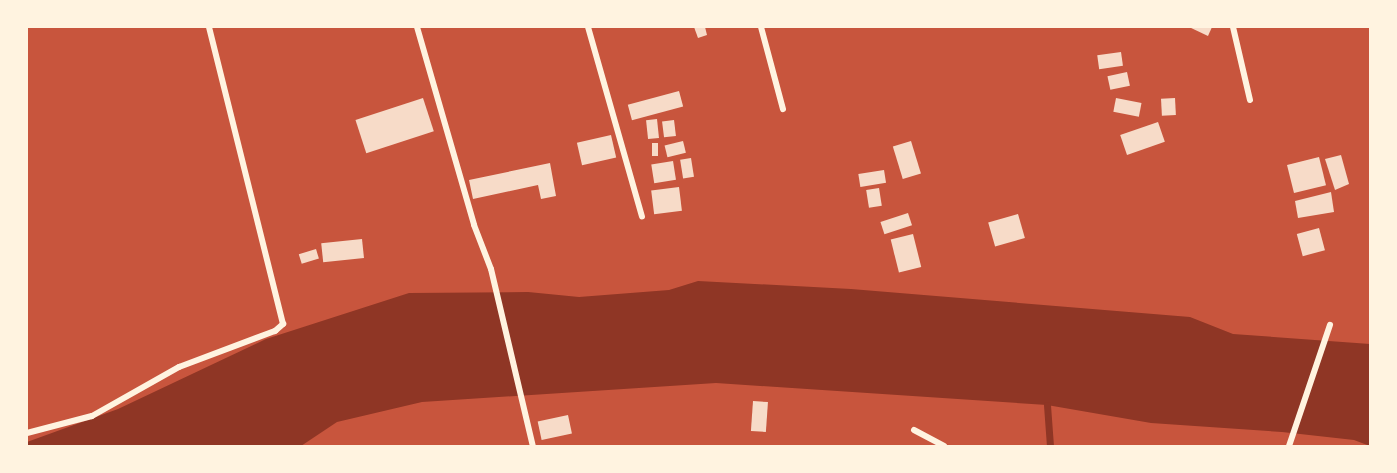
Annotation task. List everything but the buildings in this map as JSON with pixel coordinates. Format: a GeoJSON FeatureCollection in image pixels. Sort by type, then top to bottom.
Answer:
{"type":"FeatureCollection","features":[{"type":"Feature","properties":{"kind":"street"},"geometry":{"type":"LineString","coordinates":[[27,433],[93,416],[179,367],[275,332],[283,324],[209,27]]}},
{"type":"Feature","properties":{"kind":"street"},"geometry":{"type":"LineString","coordinates":[[417,27],[474,225],[491,269],[533,446]]}},
{"type":"Feature","properties":{"kind":"street"},"geometry":{"type":"LineString","coordinates":[[588,27],[642,216]]}},
{"type":"Feature","properties":{"kind":"street"},"geometry":{"type":"LineString","coordinates":[[761,27],[783,109]]}},
{"type":"Feature","properties":{"kind":"street"},"geometry":{"type":"LineString","coordinates":[[1233,27],[1250,100]]}},
{"type":"Feature","properties":{"kind":"street"},"geometry":{"type":"LineString","coordinates":[[1290,445],[1330,325]]}},
{"type":"Feature","properties":{"kind":"street"},"geometry":{"type":"LineString","coordinates":[[914,430],[944,446]]}},
{"type":"Feature","properties":{"kind":"shaded area"},"geometry":{"type":"Polygon","coordinates":[[[698,281],[851,289],[1190,317],[1233,334],[1370,344],[1370,446],[1354,440],[1282,432],[1151,423],[1047,405],[716,383],[422,402],[337,422],[301,446],[27,446],[27,442],[118,409],[266,339],[409,293],[528,292],[579,297],[669,290],[698,281]]]}},
{"type":"Feature","properties":{"kind":"waterway"},"geometry":{"type":"LineString","coordinates":[[1047,405],[1050,446]]}}]}
